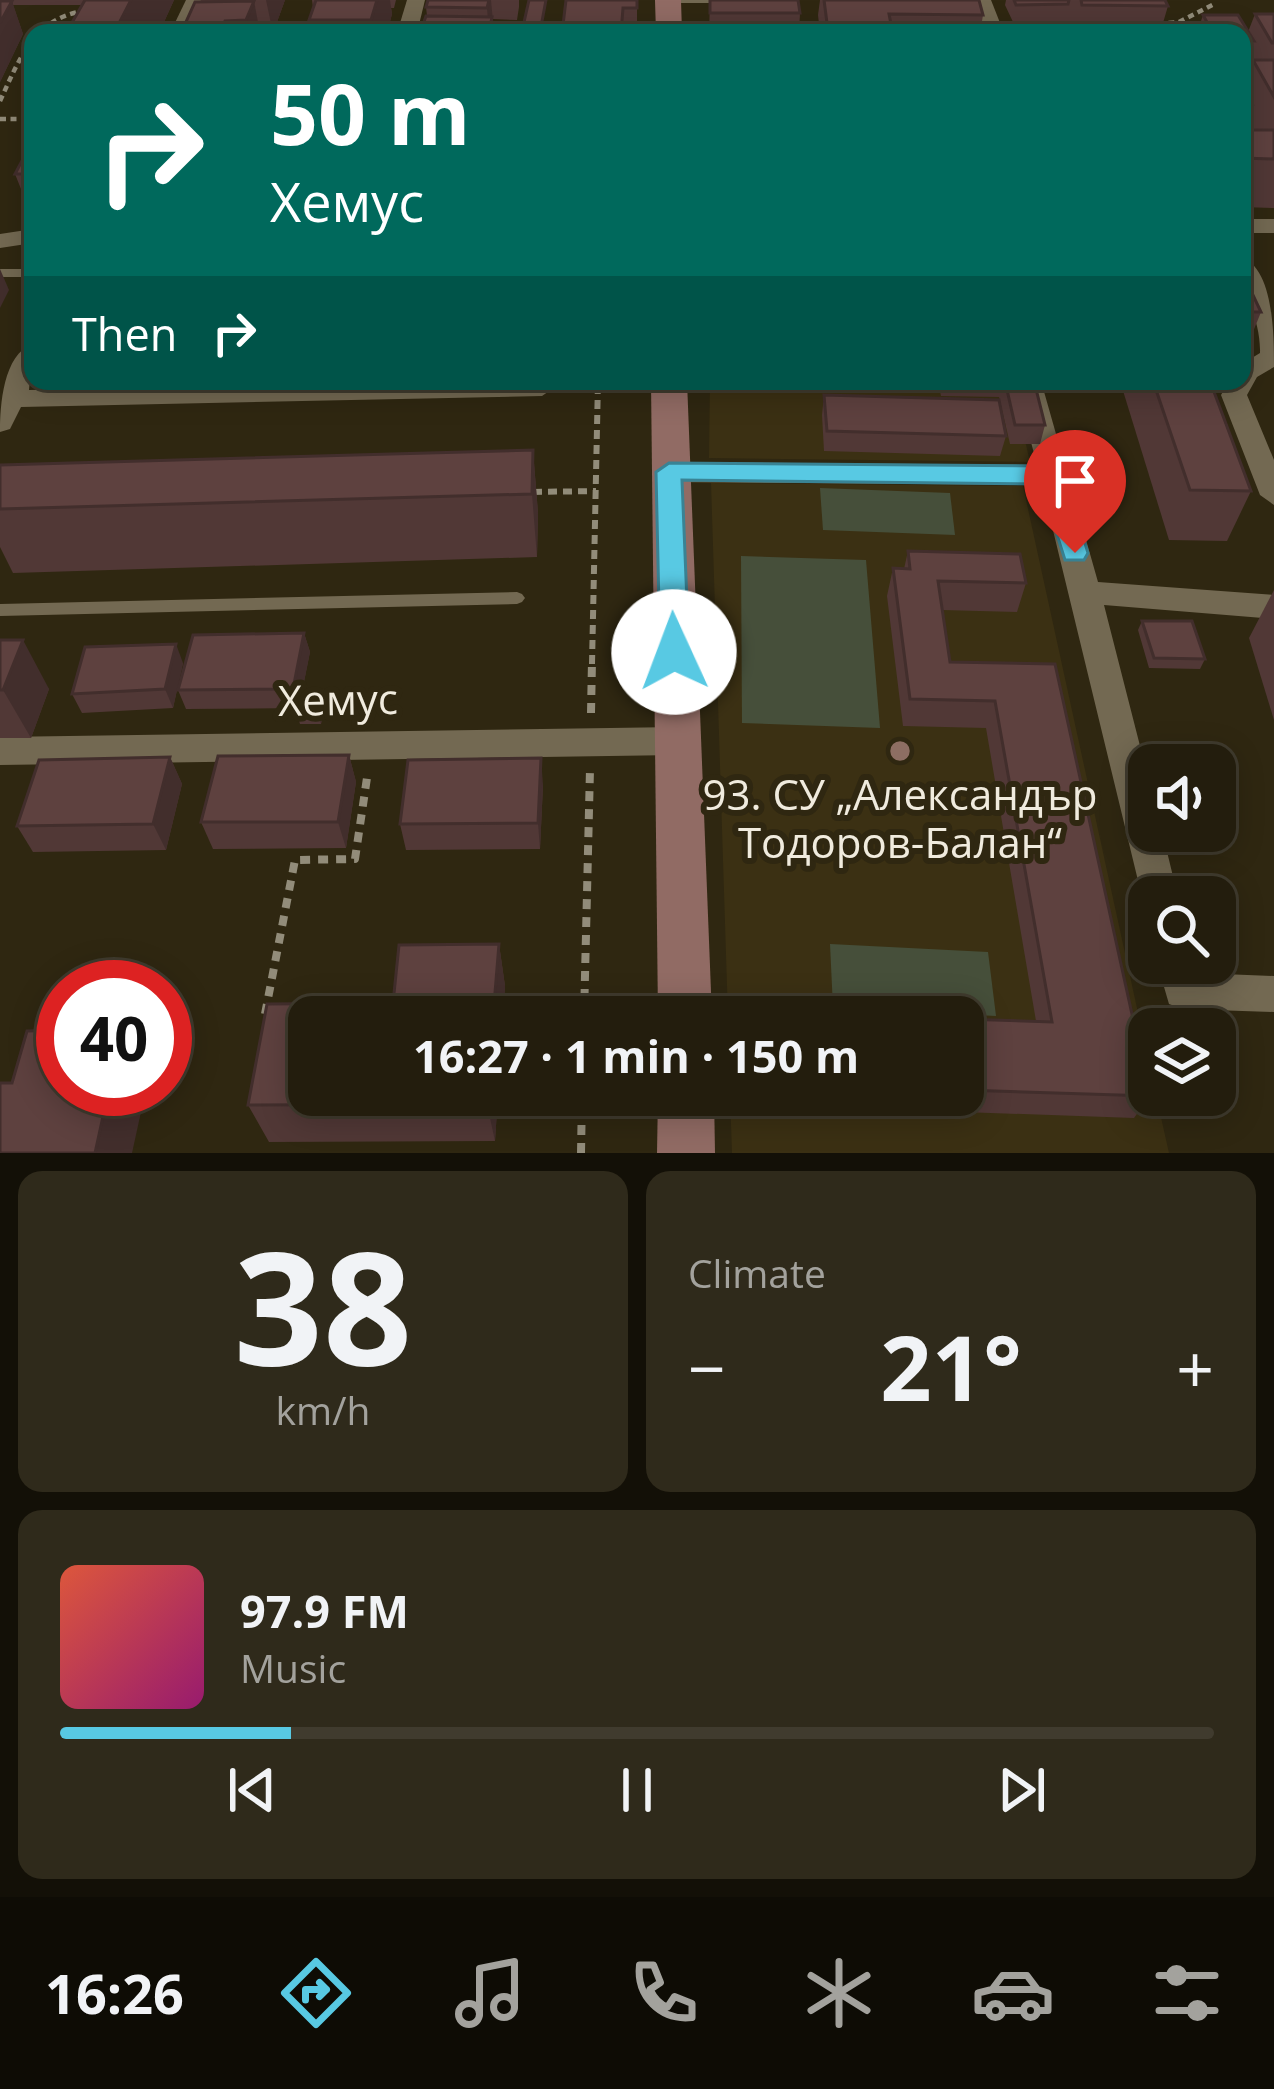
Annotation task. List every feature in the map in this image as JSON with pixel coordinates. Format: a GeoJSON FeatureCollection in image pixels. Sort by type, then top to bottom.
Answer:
{"type":"FeatureCollection","features":[{"type":"Feature","properties":{"kind":"street"},"geometry":{"type":"LineString","coordinates":[[1251,283],[1273,331],[1273,357],[1251,370]]}},
{"type":"Feature","properties":{"kind":"street"},"geometry":{"type":"LineString","coordinates":[[24,369],[4,407],[461,390]]}},
{"type":"Feature","properties":{"kind":"street"},"geometry":{"type":"LineString","coordinates":[[659,390],[669,472],[684,996]]}},
{"type":"Feature","properties":{"kind":"street"},"geometry":{"type":"LineString","coordinates":[[1030,390],[1086,592],[1155,876]]}},
{"type":"Feature","properties":{"kind":"street"},"geometry":{"type":"LineString","coordinates":[[1237,390],[1234,395],[1274,495]]}},
{"type":"Feature","properties":{"kind":"street"},"geometry":{"type":"LineString","coordinates":[[669,472],[1051,475]]}},
{"type":"Feature","properties":{"kind":"street"},"geometry":{"type":"LineString","coordinates":[[1086,592],[1274,607]]}},
{"type":"Feature","properties":{"kind":"street","name":"Хемус"},"geometry":{"type":"LineString","coordinates":[[0,751],[677,741]]}},
{"type":"Feature","properties":{"kind":"street"},"geometry":{"type":"LineString","coordinates":[[1218,984],[1274,994]]}},
{"type":"Feature","properties":{"kind":"street"},"geometry":{"type":"LineString","coordinates":[[686,1116],[686,1153]]}},
{"type":"Feature","properties":{"kind":"lane"},"geometry":{"type":"LineString","coordinates":[[668,0],[745,0]]}},
{"type":"Feature","properties":{"kind":"lane"},"geometry":{"type":"LineString","coordinates":[[0,610],[517,598]]}},
{"type":"Feature","properties":{"kind":"path"},"geometry":{"type":"LineString","coordinates":[[1160,24],[1179,22],[1216,3]]}},
{"type":"Feature","properties":{"kind":"path"},"geometry":{"type":"LineString","coordinates":[[44,24],[67,11],[98,11]]}},
{"type":"Feature","properties":{"kind":"path"},"geometry":{"type":"LineString","coordinates":[[0,101],[24,51]]}},
{"type":"Feature","properties":{"kind":"path"},"geometry":{"type":"LineString","coordinates":[[584,996],[598,390]]}},
{"type":"Feature","properties":{"kind":"path"},"geometry":{"type":"LineString","coordinates":[[532,492],[596,491]]}},
{"type":"Feature","properties":{"kind":"path"},"geometry":{"type":"LineString","coordinates":[[265,1014],[295,860],[355,859],[372,744]]}},
{"type":"Feature","properties":{"kind":"path"},"geometry":{"type":"LineString","coordinates":[[580,1153],[581,1116]]}},
{"type":"Feature","properties":{"kind":"shaded area"},"geometry":{"type":"Polygon","coordinates":[[[710,390],[1013,390],[1030,462],[709,458],[710,390]]]}},
{"type":"Feature","properties":{"kind":"shaded area","name":"93. СУ „Александър Тодоров-Балан“"},"geometry":{"type":"Polygon","coordinates":[[[711,483],[1023,486],[1128,984],[1137,1008],[1128,1008],[1128,1116],[1161,1116],[1169,1153],[732,1153],[731,1116],[984,1116],[984,996],[727,996],[711,483]]]}},
{"type":"Feature","properties":{"kind":"green space"},"geometry":{"type":"Polygon","coordinates":[[[820,488],[950,493],[955,535],[823,530],[820,488]]]}},
{"type":"Feature","properties":{"kind":"green space"},"geometry":{"type":"Polygon","coordinates":[[[741,556],[866,560],[880,728],[742,723],[741,556]]]}},
{"type":"Feature","properties":{"kind":"green space"},"geometry":{"type":"Polygon","coordinates":[[[830,944],[988,952],[996,1016],[984,1015],[984,996],[832,996],[830,944]]]}},
{"type":"Feature","properties":{"kind":"building"},"geometry":{"type":"Polygon","coordinates":[[[85,0],[131,0],[119,24],[71,24],[85,0]]]}},
{"type":"Feature","properties":{"kind":"building"},"geometry":{"type":"Polygon","coordinates":[[[316,0],[377,0],[371,20],[309,20],[316,0]]]}},
{"type":"Feature","properties":{"kind":"building"},"geometry":{"type":"Polygon","coordinates":[[[428,0],[489,0],[487,8],[426,7],[428,0]]]}},
{"type":"Feature","properties":{"kind":"building"},"geometry":{"type":"Polygon","coordinates":[[[529,0],[546,0],[542,24],[524,24],[529,0]]]}},
{"type":"Feature","properties":{"kind":"building"},"geometry":{"type":"Polygon","coordinates":[[[566,0],[637,0],[637,8],[623,8],[622,24],[563,24],[566,0]]]}},
{"type":"Feature","properties":{"kind":"building"},"geometry":{"type":"Polygon","coordinates":[[[710,0],[798,0],[800,13],[710,13],[710,0]]]}},
{"type":"Feature","properties":{"kind":"building"},"geometry":{"type":"Polygon","coordinates":[[[824,0],[979,0],[983,15],[889,14],[891,24],[827,23],[824,0]]]}},
{"type":"Feature","properties":{"kind":"building"},"geometry":{"type":"Polygon","coordinates":[[[1014,0],[1069,0],[1068,4],[1016,5],[1014,0]]]}},
{"type":"Feature","properties":{"kind":"building"},"geometry":{"type":"Polygon","coordinates":[[[1081,0],[1165,0],[1168,6],[1082,5],[1081,0]]]}},
{"type":"Feature","properties":{"kind":"building"},"geometry":{"type":"Polygon","coordinates":[[[0,1],[12,1],[0,23],[0,1]]]}},
{"type":"Feature","properties":{"kind":"building"},"geometry":{"type":"Polygon","coordinates":[[[254,1],[246,20],[185,24],[195,2],[254,1]]]}},
{"type":"Feature","properties":{"kind":"building"},"geometry":{"type":"Polygon","coordinates":[[[1255,14],[1274,14],[1274,43],[1272,43],[1255,14]]]}},
{"type":"Feature","properties":{"kind":"building"},"geometry":{"type":"Polygon","coordinates":[[[1203,15],[1238,15],[1244,24],[1208,24],[1203,15]]]}},
{"type":"Feature","properties":{"kind":"building"},"geometry":{"type":"Polygon","coordinates":[[[426,16],[492,17],[491,24],[423,24],[426,16]]]}},
{"type":"Feature","properties":{"kind":"building"},"geometry":{"type":"Polygon","coordinates":[[[1253,60],[1274,60],[1274,97],[1253,60]]]}},
{"type":"Feature","properties":{"kind":"building"},"geometry":{"type":"Polygon","coordinates":[[[1251,130],[1274,130],[1274,159],[1251,158],[1251,130]]]}},
{"type":"Feature","properties":{"kind":"building"},"geometry":{"type":"Polygon","coordinates":[[[1251,291],[1261,312],[1251,312],[1251,291]]]}},
{"type":"Feature","properties":{"kind":"building"},"geometry":{"type":"Polygon","coordinates":[[[1007,390],[1036,390],[1045,425],[1015,425],[1007,390]]]}},
{"type":"Feature","properties":{"kind":"building"},"geometry":{"type":"Polygon","coordinates":[[[1156,390],[1213,390],[1251,491],[1190,490],[1156,390]]]}},
{"type":"Feature","properties":{"kind":"building"},"geometry":{"type":"Polygon","coordinates":[[[824,395],[999,400],[1006,436],[827,431],[824,395]]]}},
{"type":"Feature","properties":{"kind":"building"},"geometry":{"type":"Polygon","coordinates":[[[533,450],[532,494],[0,509],[0,465],[533,450]]]}},
{"type":"Feature","properties":{"kind":"building"},"geometry":{"type":"Polygon","coordinates":[[[908,551],[1020,554],[1026,583],[938,581],[950,662],[1055,664],[1131,1008],[1128,1095],[984,1091],[984,1020],[1052,1022],[995,701],[910,699],[893,568],[910,569],[908,551]]]}},
{"type":"Feature","properties":{"kind":"building"},"geometry":{"type":"Polygon","coordinates":[[[1142,621],[1192,621],[1205,659],[1154,658],[1142,621]]]}},
{"type":"Feature","properties":{"kind":"building"},"geometry":{"type":"Polygon","coordinates":[[[304,633],[293,689],[178,690],[193,635],[304,633]]]}},
{"type":"Feature","properties":{"kind":"building"},"geometry":{"type":"Polygon","coordinates":[[[0,640],[23,640],[3,690],[0,690],[0,640]]]}},
{"type":"Feature","properties":{"kind":"building"},"geometry":{"type":"Polygon","coordinates":[[[176,644],[165,689],[72,694],[85,647],[176,644]]]}},
{"type":"Feature","properties":{"kind":"building"},"geometry":{"type":"Polygon","coordinates":[[[301,691],[322,691],[318,714],[297,715],[301,691]]]}},
{"type":"Feature","properties":{"kind":"building"},"geometry":{"type":"Polygon","coordinates":[[[349,755],[338,822],[201,822],[218,756],[349,755]]]}},
{"type":"Feature","properties":{"kind":"building"},"geometry":{"type":"Polygon","coordinates":[[[170,757],[153,824],[17,826],[39,760],[170,757]]]}},
{"type":"Feature","properties":{"kind":"building"},"geometry":{"type":"Polygon","coordinates":[[[541,758],[538,823],[400,824],[408,760],[541,758]]]}},
{"type":"Feature","properties":{"kind":"building"},"geometry":{"type":"Polygon","coordinates":[[[499,944],[495,996],[394,996],[399,945],[499,944]]]}},
{"type":"Feature","properties":{"kind":"building"},"geometry":{"type":"Polygon","coordinates":[[[267,1004],[288,1004],[288,1105],[248,1105],[267,1004]]]}},
{"type":"Feature","properties":{"kind":"building"},"geometry":{"type":"Polygon","coordinates":[[[27,1031],[36,1031],[36,1116],[103,1116],[95,1153],[0,1153],[0,1083],[12,1083],[27,1031]]]}},
{"type":"Feature","properties":{"kind":"place","name":"93. СУ „Александър Тодоров-Балан“"},"geometry":{"type":"Point","coordinates":[900,751]}},
{"type":"Feature","properties":{"kind":"route"},"geometry":{"type":"LineString","coordinates":[[674,652],[669,472],[1051,475],[1075,553]]}}]}
